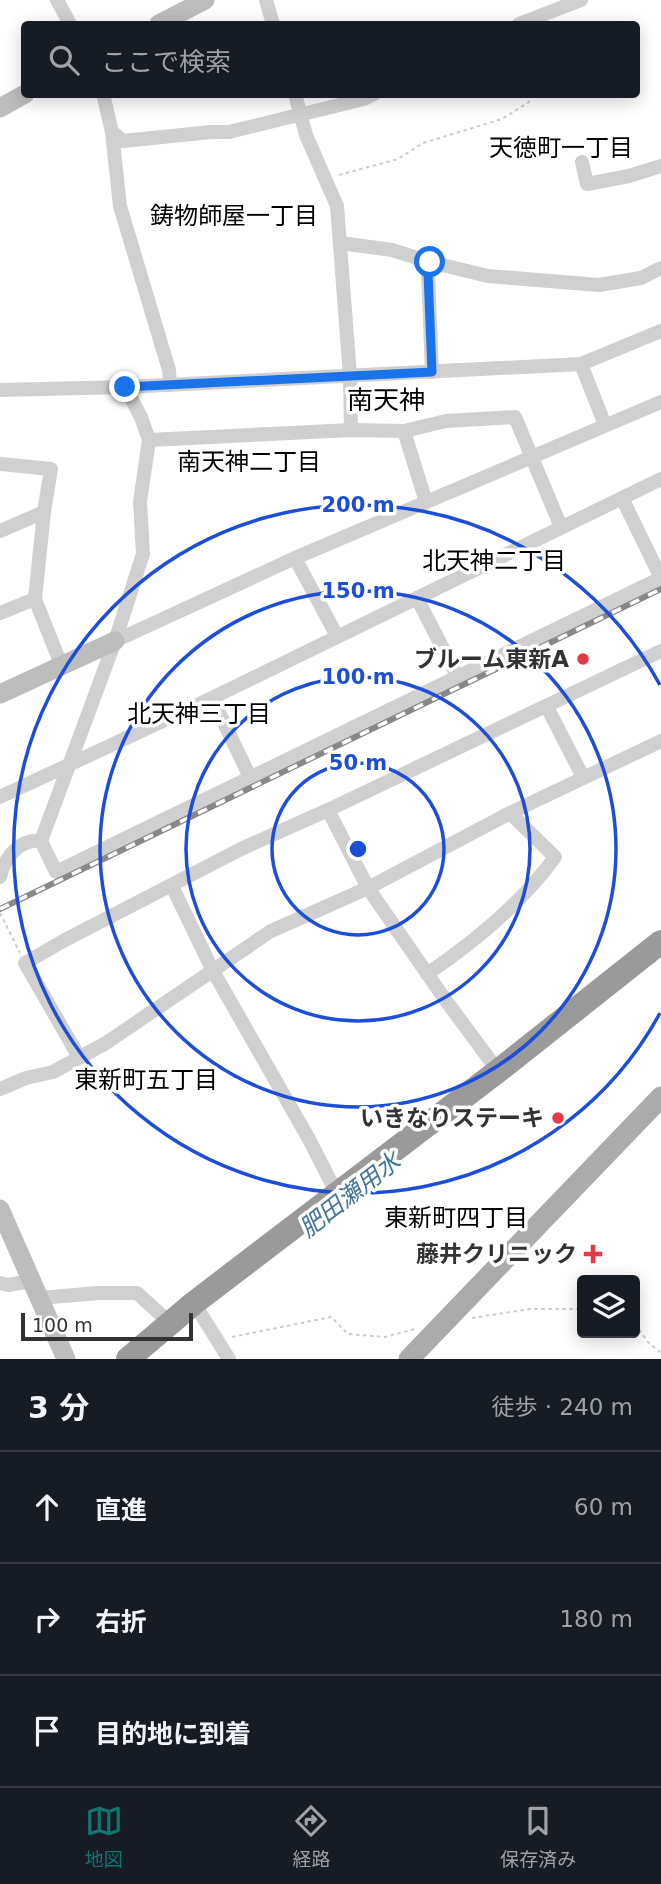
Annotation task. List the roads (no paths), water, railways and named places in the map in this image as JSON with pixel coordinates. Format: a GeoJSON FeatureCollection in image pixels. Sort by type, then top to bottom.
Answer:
{"type":"FeatureCollection","features":[{"type":"Feature","properties":{"kind":"highway"},"geometry":{"type":"LineString","coordinates":[[128,1359],[194,1303],[661,943]]}},
{"type":"Feature","properties":{"kind":"main road"},"geometry":{"type":"LineString","coordinates":[[408,1359],[661,1097]]}},
{"type":"Feature","properties":{"kind":"street"},"geometry":{"type":"LineString","coordinates":[[57,0],[68,21]]}},
{"type":"Feature","properties":{"kind":"street"},"geometry":{"type":"LineString","coordinates":[[165,21],[205,0]]}},
{"type":"Feature","properties":{"kind":"street"},"geometry":{"type":"LineString","coordinates":[[266,0],[272,21]]}},
{"type":"Feature","properties":{"kind":"street"},"geometry":{"type":"LineString","coordinates":[[527,21],[581,0]]}},
{"type":"Feature","properties":{"kind":"street"},"geometry":{"type":"LineString","coordinates":[[0,108],[21,96]]}},
{"type":"Feature","properties":{"kind":"street"},"geometry":{"type":"LineString","coordinates":[[104,98],[112,132],[120,206],[169,370],[170,385]]}},
{"type":"Feature","properties":{"kind":"street"},"geometry":{"type":"LineString","coordinates":[[296,98],[306,135],[337,206],[350,376],[351,430]]}},
{"type":"Feature","properties":{"kind":"street"},"geometry":{"type":"LineString","coordinates":[[112,132],[123,141],[229,132],[366,98]]}},
{"type":"Feature","properties":{"kind":"street"},"geometry":{"type":"LineString","coordinates":[[582,162],[587,184],[629,176],[661,166]]}},
{"type":"Feature","properties":{"kind":"street"},"geometry":{"type":"LineString","coordinates":[[340,243],[392,250],[488,276],[599,285],[641,278],[661,268]]}},
{"type":"Feature","properties":{"kind":"street"},"geometry":{"type":"LineString","coordinates":[[430,262],[428,273],[432,372]]}},
{"type":"Feature","properties":{"kind":"street"},"geometry":{"type":"LineString","coordinates":[[0,390],[125,387],[581,365],[661,331]]}},
{"type":"Feature","properties":{"kind":"street"},"geometry":{"type":"LineString","coordinates":[[581,365],[605,425]]}},
{"type":"Feature","properties":{"kind":"street"},"geometry":{"type":"LineString","coordinates":[[125,387],[141,416],[149,440],[140,502],[143,555],[115,641],[41,841],[56,872],[661,578],[622,498]]}},
{"type":"Feature","properties":{"kind":"street"},"geometry":{"type":"LineString","coordinates":[[0,694],[295,558],[661,401]]}},
{"type":"Feature","properties":{"kind":"street"},"geometry":{"type":"LineString","coordinates":[[149,440],[351,430],[404,431],[446,421],[515,417],[561,527]]}},
{"type":"Feature","properties":{"kind":"street"},"geometry":{"type":"LineString","coordinates":[[404,431],[426,502]]}},
{"type":"Feature","properties":{"kind":"street"},"geometry":{"type":"LineString","coordinates":[[0,464],[51,469],[35,599],[62,667]]}},
{"type":"Feature","properties":{"kind":"street"},"geometry":{"type":"LineString","coordinates":[[0,797],[212,698],[661,479]]}},
{"type":"Feature","properties":{"kind":"street"},"geometry":{"type":"LineString","coordinates":[[0,531],[44,512]]}},
{"type":"Feature","properties":{"kind":"street"},"geometry":{"type":"LineString","coordinates":[[295,558],[337,636]]}},
{"type":"Feature","properties":{"kind":"street"},"geometry":{"type":"LineString","coordinates":[[416,598],[457,676]]}},
{"type":"Feature","properties":{"kind":"street"},"geometry":{"type":"LineString","coordinates":[[0,613],[35,599]]}},
{"type":"Feature","properties":{"kind":"street"},"geometry":{"type":"LineString","coordinates":[[79,1057],[26,963],[76,934],[241,849],[661,651]]}},
{"type":"Feature","properties":{"kind":"street"},"geometry":{"type":"LineString","coordinates":[[212,698],[250,777]]}},
{"type":"Feature","properties":{"kind":"street"},"geometry":{"type":"LineString","coordinates":[[547,706],[583,777]]}},
{"type":"Feature","properties":{"kind":"street"},"geometry":{"type":"LineString","coordinates":[[0,1089],[26,1078],[53,1072],[106,1043],[271,931],[368,888],[510,813],[661,741]]}},
{"type":"Feature","properties":{"kind":"street"},"geometry":{"type":"LineString","coordinates":[[328,810],[368,888],[498,1071]]}},
{"type":"Feature","properties":{"kind":"street"},"geometry":{"type":"LineString","coordinates":[[427,974],[498,918],[524,894],[555,856],[510,813]]}},
{"type":"Feature","properties":{"kind":"street"},"geometry":{"type":"LineString","coordinates":[[0,877],[4,863],[16,848],[32,840],[41,841]]}},
{"type":"Feature","properties":{"kind":"street"},"geometry":{"type":"LineString","coordinates":[[172,886],[213,971],[304,1130],[337,1194]]}},
{"type":"Feature","properties":{"kind":"street"},"geometry":{"type":"LineString","coordinates":[[0,1209],[66,1359]]}},
{"type":"Feature","properties":{"kind":"street"},"geometry":{"type":"LineString","coordinates":[[0,1283],[36,1289],[137,1293],[170,1323]]}},
{"type":"Feature","properties":{"kind":"street"},"geometry":{"type":"LineString","coordinates":[[194,1303],[229,1359]]}},
{"type":"Feature","properties":{"kind":"railway"},"geometry":{"type":"LineString","coordinates":[[0,909],[661,589]]}},
{"type":"Feature","properties":{"kind":"place","name":"ブルーム東新A"},"geometry":{"type":"Point","coordinates":[583,659]}},
{"type":"Feature","properties":{"kind":"place","name":"いきなりステーキ"},"geometry":{"type":"Point","coordinates":[558,1118]}},
{"type":"Feature","properties":{"kind":"place","name":"藤井クリニック"},"geometry":{"type":"Point","coordinates":[593,1254]}},
{"type":"Feature","properties":{"kind":"district","name":"天徳町一丁目"},"geometry":{"type":"Point","coordinates":[561,148]}},
{"type":"Feature","properties":{"kind":"district","name":"鋳物師屋一丁目"},"geometry":{"type":"Point","coordinates":[234,216]}},
{"type":"Feature","properties":{"kind":"district","name":"南天神"},"geometry":{"type":"Point","coordinates":[386,400]}},
{"type":"Feature","properties":{"kind":"district","name":"南天神二丁目"},"geometry":{"type":"Point","coordinates":[249,462]}},
{"type":"Feature","properties":{"kind":"district","name":"北天神二丁目"},"geometry":{"type":"Point","coordinates":[494,561]}},
{"type":"Feature","properties":{"kind":"district","name":"北天神三丁目"},"geometry":{"type":"Point","coordinates":[199,714]}},
{"type":"Feature","properties":{"kind":"district","name":"東新町五丁目"},"geometry":{"type":"Point","coordinates":[146,1080]}},
{"type":"Feature","properties":{"kind":"district","name":"東新町四丁目"},"geometry":{"type":"Point","coordinates":[456,1218]}},
{"type":"Feature","properties":{"kind":"water label","name":"肥田瀬用水"},"geometry":{"type":"Point","coordinates":[350,1195]}}]}
